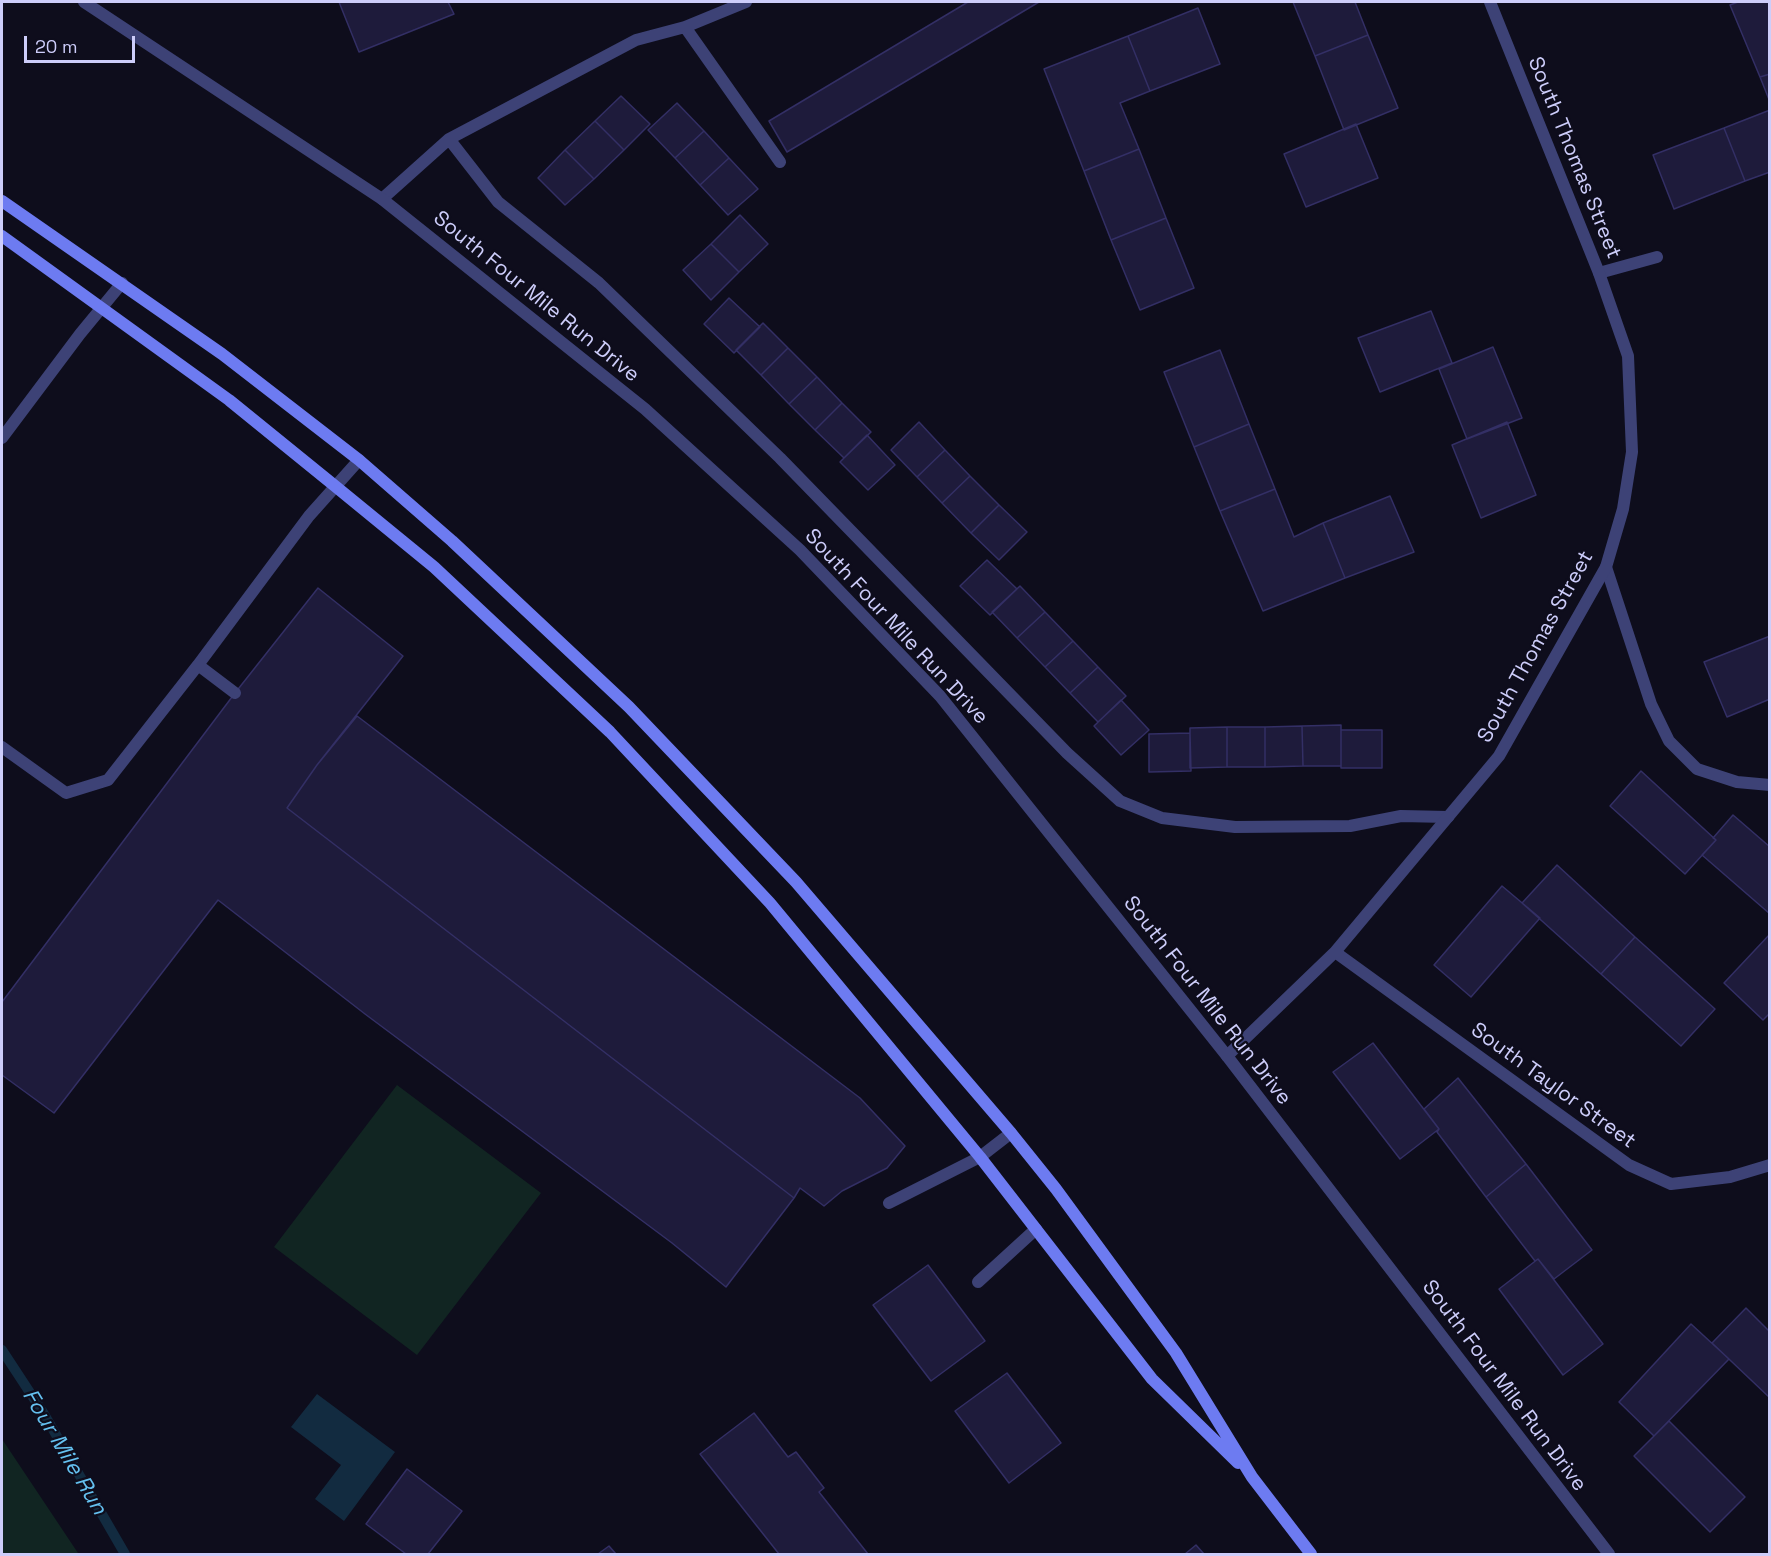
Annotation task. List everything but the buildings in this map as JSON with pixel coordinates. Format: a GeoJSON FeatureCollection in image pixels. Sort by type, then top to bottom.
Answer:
{"type":"FeatureCollection","features":[{"type":"Feature","properties":{"kind":"main road"},"geometry":{"type":"LineString","coordinates":[[2,201],[222,354],[359,460],[452,541],[629,707],[796,882],[1011,1133],[1056,1189],[1176,1353],[1252,1477],[1311,1554]]}},
{"type":"Feature","properties":{"kind":"main road"},"geometry":{"type":"LineString","coordinates":[[2,236],[229,400],[335,486],[434,567],[610,732],[770,903],[980,1157],[1152,1379],[1252,1477]]}},
{"type":"Feature","properties":{"kind":"street","name":"South Four Mile Run Drive"},"geometry":{"type":"LineString","coordinates":[[84,2],[382,199],[645,409],[800,550],[940,696],[1227,1056],[1609,1554]]}},
{"type":"Feature","properties":{"kind":"street"},"geometry":{"type":"LineString","coordinates":[[382,199],[448,139],[636,40],[685,27],[746,2]]}},
{"type":"Feature","properties":{"kind":"street","name":"South Thomas Street"},"geometry":{"type":"LineString","coordinates":[[1227,1056],[1335,952],[1499,756],[1606,567],[1623,509],[1632,452],[1628,356],[1599,273],[1490,2]]}},
{"type":"Feature","properties":{"kind":"street"},"geometry":{"type":"LineString","coordinates":[[685,27],[780,162]]}},
{"type":"Feature","properties":{"kind":"street"},"geometry":{"type":"LineString","coordinates":[[448,139],[498,202],[599,283],[780,458],[1067,753],[1120,801],[1162,818],[1234,827],[1350,826],[1401,816],[1448,817]]}},
{"type":"Feature","properties":{"kind":"street"},"geometry":{"type":"LineString","coordinates":[[1599,273],[1657,257]]}},
{"type":"Feature","properties":{"kind":"street"},"geometry":{"type":"LineString","coordinates":[[2,438],[80,334],[122,283]]}},
{"type":"Feature","properties":{"kind":"street"},"geometry":{"type":"LineString","coordinates":[[2,747],[66,793],[108,780],[198,665],[309,516],[359,460]]}},
{"type":"Feature","properties":{"kind":"street"},"geometry":{"type":"LineString","coordinates":[[1606,567],[1651,704],[1669,741],[1697,769],[1737,782],[1770,784]]}},
{"type":"Feature","properties":{"kind":"street"},"geometry":{"type":"LineString","coordinates":[[198,665],[235,693]]}},
{"type":"Feature","properties":{"kind":"street","name":"South Taylor Street"},"geometry":{"type":"LineString","coordinates":[[1335,952],[1629,1165],[1671,1184],[1730,1177],[1770,1165]]}},
{"type":"Feature","properties":{"kind":"street"},"geometry":{"type":"LineString","coordinates":[[889,1203],[980,1157],[1011,1133]]}},
{"type":"Feature","properties":{"kind":"street"},"geometry":{"type":"LineString","coordinates":[[978,1282],[1036,1229]]}},
{"type":"Feature","properties":{"kind":"green space"},"geometry":{"type":"Polygon","coordinates":[[[397,1085],[541,1193],[417,1355],[274,1247],[397,1085]]]}},
{"type":"Feature","properties":{"kind":"green space"},"geometry":{"type":"Polygon","coordinates":[[[2,1439],[78,1553],[79,1554],[2,1554],[2,1439]]]}},
{"type":"Feature","properties":{"kind":"water"},"geometry":{"type":"Polygon","coordinates":[[[317,1394],[395,1452],[344,1521],[315,1499],[341,1465],[291,1427],[317,1394]]]}},
{"type":"Feature","properties":{"kind":"waterway","name":"Four Mile Run"},"geometry":{"type":"LineString","coordinates":[[2,1350],[44,1414],[125,1554]]}}]}
